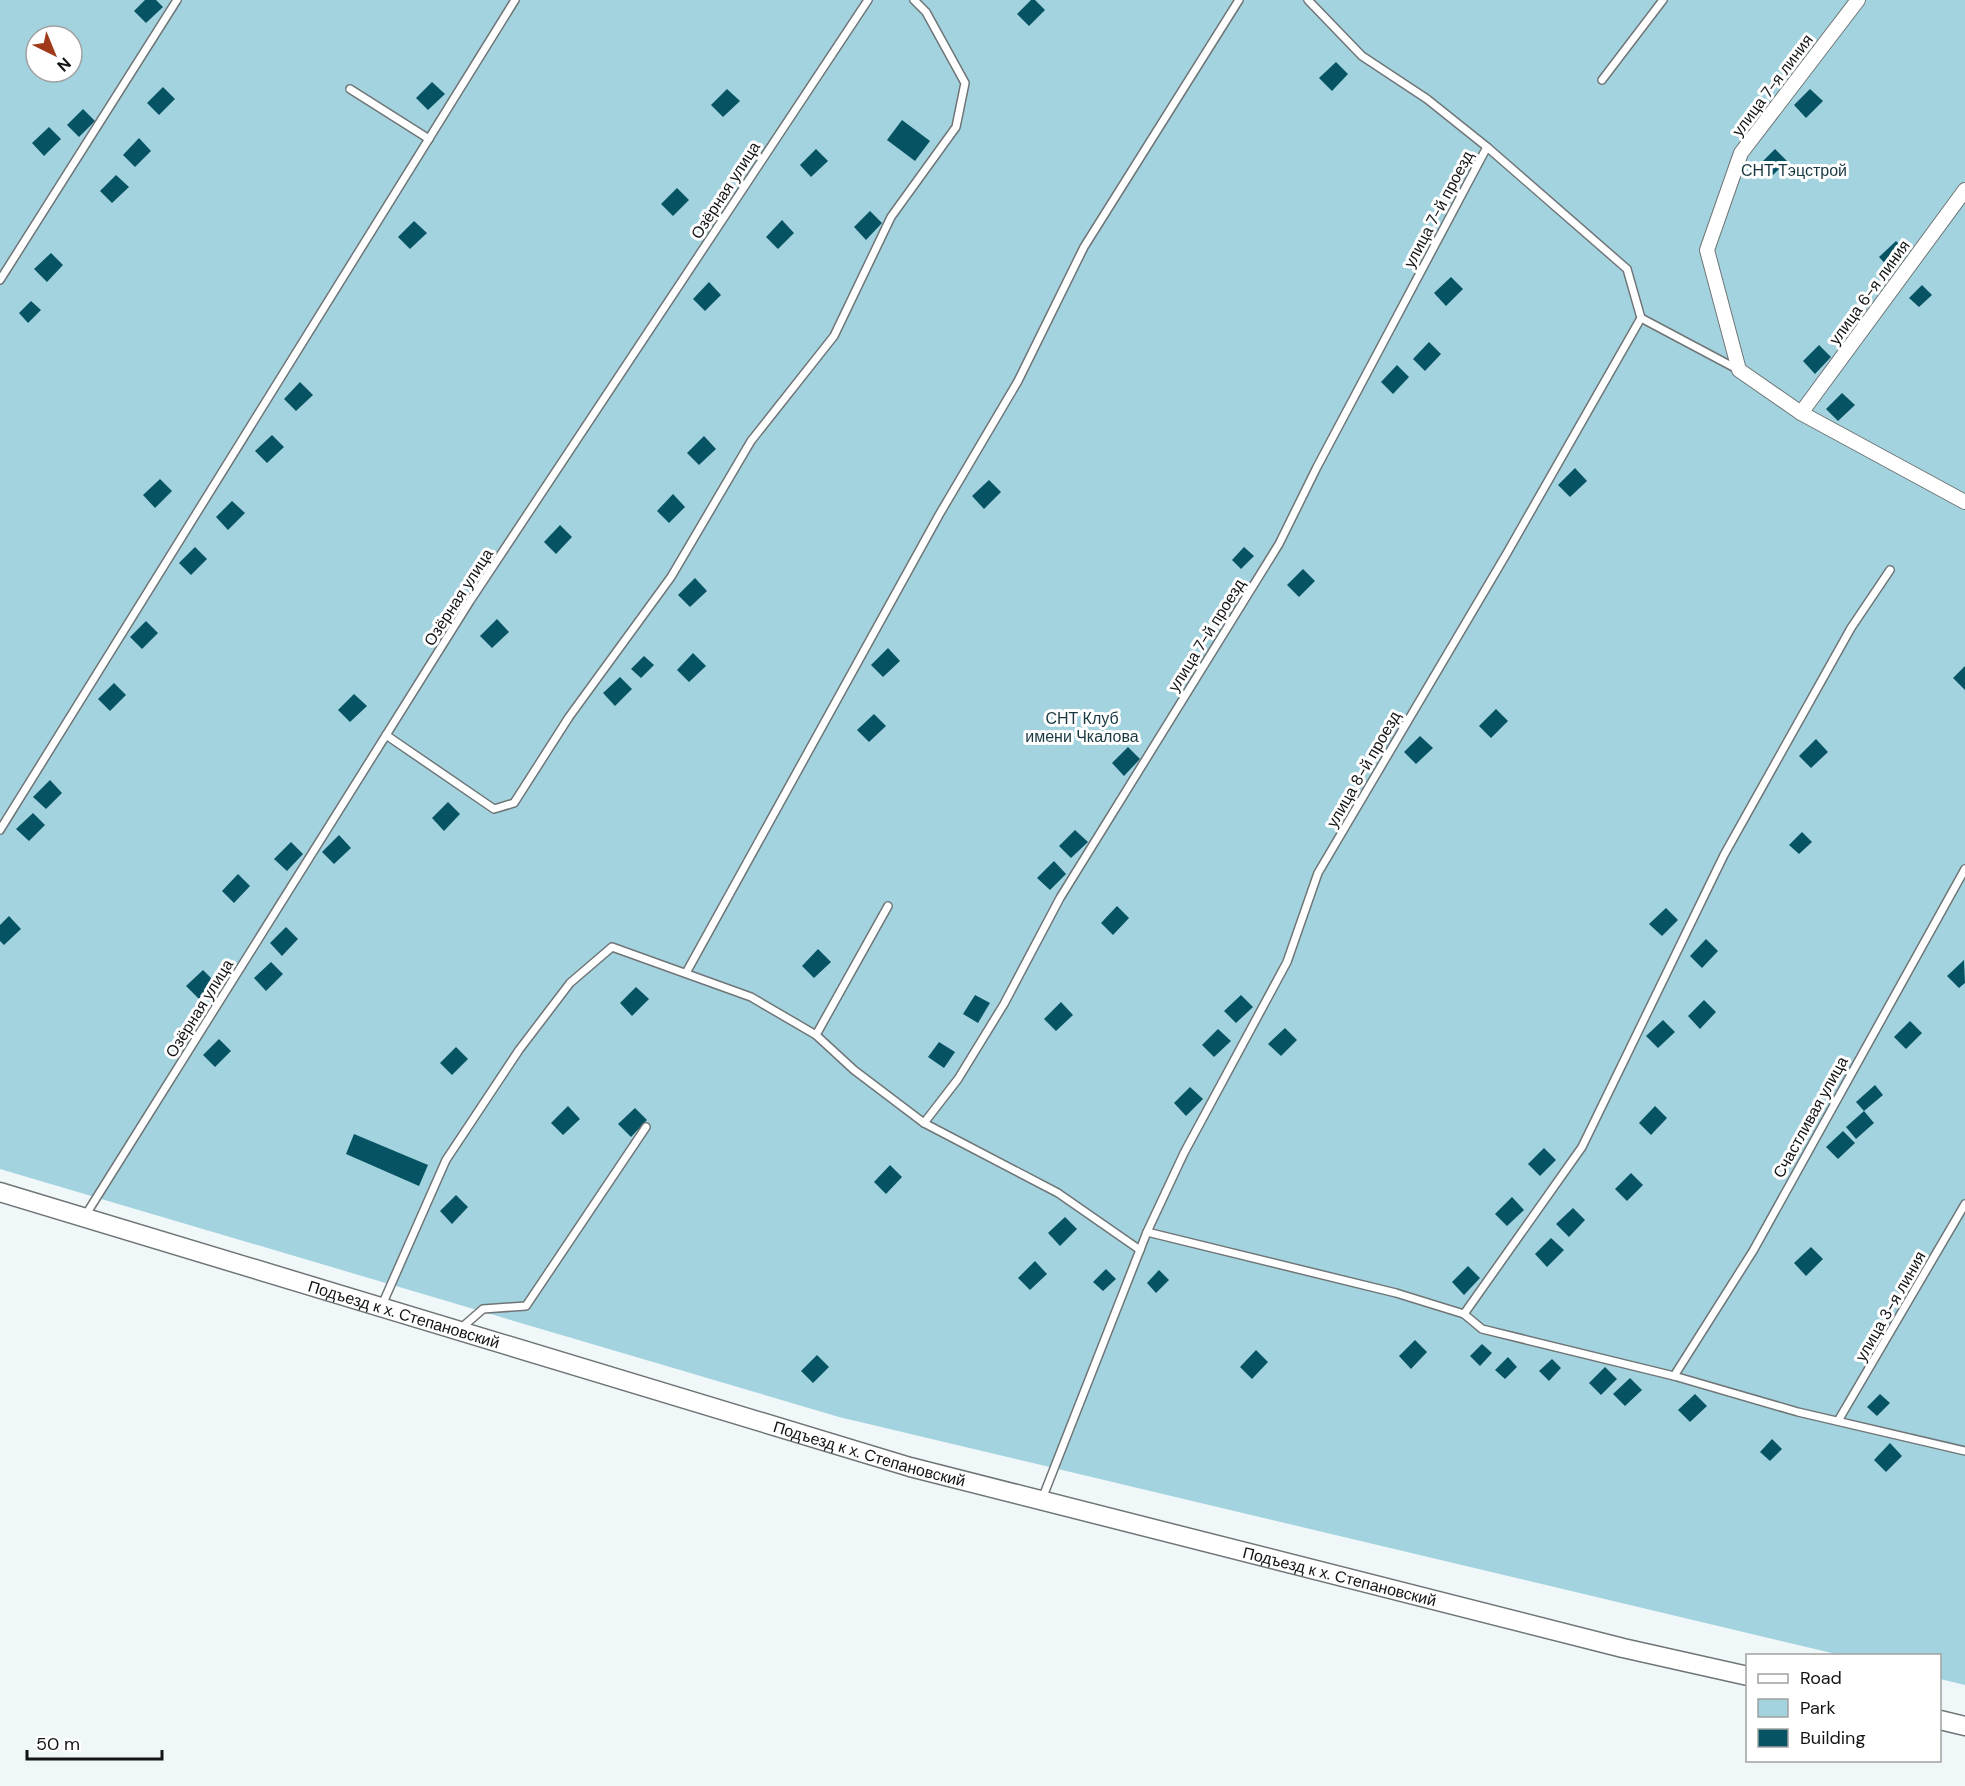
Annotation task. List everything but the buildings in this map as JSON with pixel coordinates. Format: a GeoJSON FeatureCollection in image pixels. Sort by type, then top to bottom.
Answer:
{"type":"FeatureCollection","features":[{"type":"Feature","properties":{"kind":"street","name":"улица 7-я линия"},"geometry":{"type":"LineString","coordinates":[[1739,370],[1707,250],[1741,153],[1858,0]]}},
{"type":"Feature","properties":{"kind":"street","name":"улица 6-я линия"},"geometry":{"type":"LineString","coordinates":[[1800,413],[1965,190]]}},
{"type":"Feature","properties":{"kind":"street"},"geometry":{"type":"LineString","coordinates":[[1739,370],[1800,413],[1965,502]]}},
{"type":"Feature","properties":{"kind":"street","name":"Подъезд к х. Степановский"},"geometry":{"type":"LineString","coordinates":[[0,1192],[910,1467],[1623,1648],[1746,1676]]}},
{"type":"Feature","properties":{"kind":"street"},"geometry":{"type":"LineString","coordinates":[[1941,1720],[1965,1726]]}},
{"type":"Feature","properties":{"kind":"lane"},"geometry":{"type":"LineString","coordinates":[[0,280],[177,0]]}},
{"type":"Feature","properties":{"kind":"lane"},"geometry":{"type":"LineString","coordinates":[[0,830],[515,0]]}},
{"type":"Feature","properties":{"kind":"lane","name":"Озёрная улица"},"geometry":{"type":"LineString","coordinates":[[85,1217],[470,601],[868,0]]}},
{"type":"Feature","properties":{"kind":"lane"},"geometry":{"type":"LineString","coordinates":[[386,735],[494,809],[514,803],[569,717],[671,577],[751,441],[834,336],[891,217],[956,127],[965,83],[926,12],[914,0]]}},
{"type":"Feature","properties":{"kind":"lane"},"geometry":{"type":"LineString","coordinates":[[686,973],[939,514],[1018,381],[1084,247],[1239,0]]}},
{"type":"Feature","properties":{"kind":"lane"},"geometry":{"type":"LineString","coordinates":[[1308,0],[1362,56],[1427,99],[1487,147],[1627,269],[1641,318],[1739,370]]}},
{"type":"Feature","properties":{"kind":"lane"},"geometry":{"type":"LineString","coordinates":[[1602,80],[1664,0]]}},
{"type":"Feature","properties":{"kind":"lane"},"geometry":{"type":"LineString","coordinates":[[350,89],[429,139]]}},
{"type":"Feature","properties":{"kind":"lane","name":"улица 7-й проезд"},"geometry":{"type":"LineString","coordinates":[[924,1123],[958,1079],[1005,1004],[1060,898],[1280,544],[1323,456],[1487,147]]}},
{"type":"Feature","properties":{"kind":"lane","name":"улица 8-й проезд"},"geometry":{"type":"LineString","coordinates":[[1042,1499],[1147,1232],[1184,1153],[1287,962],[1318,873],[1507,553],[1641,318]]}},
{"type":"Feature","properties":{"kind":"lane"},"geometry":{"type":"LineString","coordinates":[[1464,1314],[1582,1147],[1724,855],[1851,628],[1890,570]]}},
{"type":"Feature","properties":{"kind":"lane","name":"Счастливая улица"},"geometry":{"type":"LineString","coordinates":[[1674,1376],[1753,1251],[1965,869]]}},
{"type":"Feature","properties":{"kind":"lane"},"geometry":{"type":"LineString","coordinates":[[816,1035],[888,906]]}},
{"type":"Feature","properties":{"kind":"lane"},"geometry":{"type":"LineString","coordinates":[[381,1307],[446,1160],[519,1050],[570,983],[612,947],[751,998],[816,1035],[854,1070],[924,1123],[1058,1193],[1140,1250]]}},
{"type":"Feature","properties":{"kind":"lane"},"geometry":{"type":"LineString","coordinates":[[458,1330],[483,1309],[526,1306],[646,1127]]}},
{"type":"Feature","properties":{"kind":"lane","name":"улица 3-я линия"},"geometry":{"type":"LineString","coordinates":[[1838,1421],[1965,1204]]}},
{"type":"Feature","properties":{"kind":"lane"},"geometry":{"type":"LineString","coordinates":[[1147,1232],[1396,1293],[1464,1314],[1482,1329],[1674,1376],[1798,1412],[1965,1451]]}},
{"type":"Feature","properties":{"kind":"green space","name":"СНТ Клуб имени Чкалова"},"geometry":{"type":"Polygon","coordinates":[[[0,0],[1965,0],[1965,1685],[1941,1679],[1941,1654],[1836,1654],[839,1417],[0,1169],[0,0]]]}},
{"type":"Feature","properties":{"kind":"park label","name":"СНТ Тэцстрой"},"geometry":{"type":"Point","coordinates":[1794,170]}}]}
